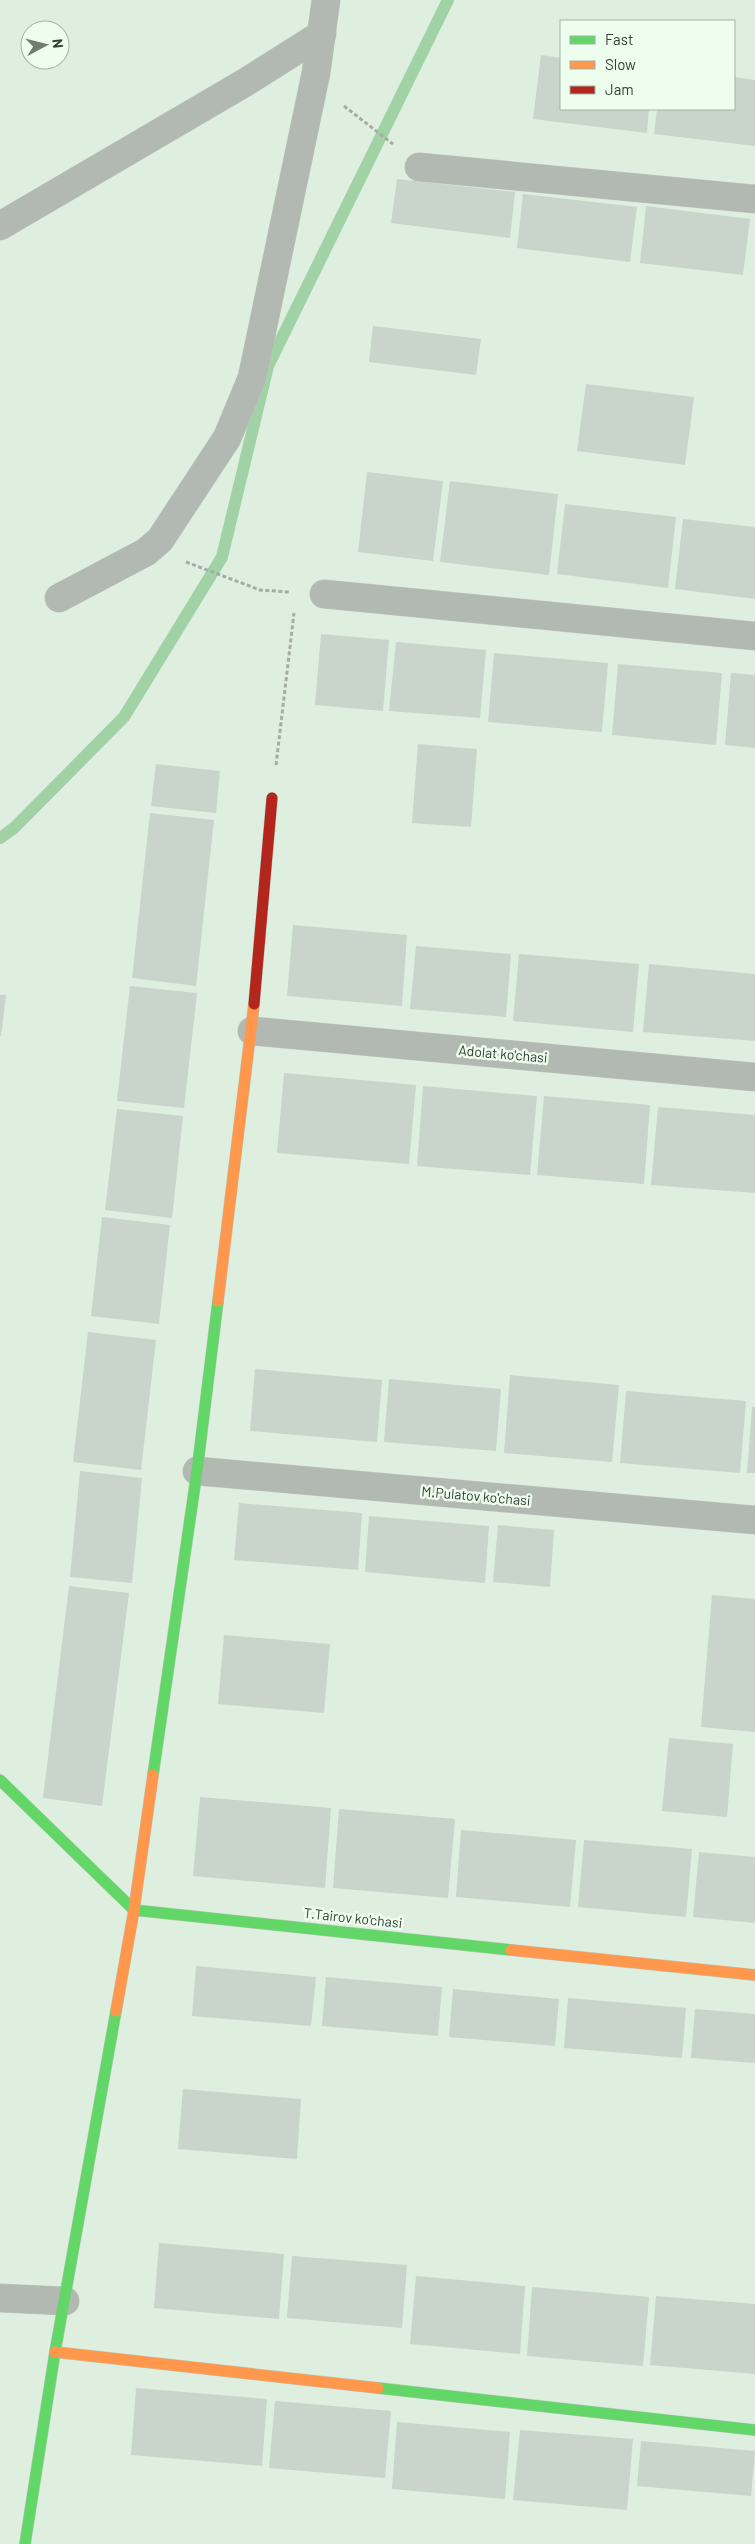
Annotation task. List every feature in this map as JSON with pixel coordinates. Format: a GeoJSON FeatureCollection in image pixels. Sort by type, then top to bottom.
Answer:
{"type":"FeatureCollection","features":[{"type":"Feature","properties":{"kind":"street"},"geometry":{"type":"LineString","coordinates":[[59,598],[146,552],[160,540],[227,438],[252,378],[316,73],[326,0]]}},
{"type":"Feature","properties":{"kind":"street"},"geometry":{"type":"LineString","coordinates":[[0,226],[246,82],[322,34]]}},
{"type":"Feature","properties":{"kind":"street"},"geometry":{"type":"LineString","coordinates":[[419,167],[755,199]]}},
{"type":"Feature","properties":{"kind":"street"},"geometry":{"type":"LineString","coordinates":[[324,594],[755,636]]}},
{"type":"Feature","properties":{"kind":"street"},"geometry":{"type":"LineString","coordinates":[[25,2544],[55,2352],[134,1910],[198,1471],[252,1031],[272,798]]}},
{"type":"Feature","properties":{"kind":"street","name":"Adolat ko'chasi"},"geometry":{"type":"LineString","coordinates":[[252,1031],[755,1077]]}},
{"type":"Feature","properties":{"kind":"street","name":"M.Pulatov ko'chasi"},"geometry":{"type":"LineString","coordinates":[[198,1471],[755,1520]]}},
{"type":"Feature","properties":{"kind":"street"},"geometry":{"type":"LineString","coordinates":[[0,1780],[134,1910]]}},
{"type":"Feature","properties":{"kind":"street","name":"T.Tairov ko'chasi"},"geometry":{"type":"LineString","coordinates":[[134,1910],[755,1975]]}},
{"type":"Feature","properties":{"kind":"street"},"geometry":{"type":"LineString","coordinates":[[0,2298],[65,2301]]}},
{"type":"Feature","properties":{"kind":"street"},"geometry":{"type":"LineString","coordinates":[[55,2352],[755,2430]]}},
{"type":"Feature","properties":{"kind":"path"},"geometry":{"type":"LineString","coordinates":[[346,108],[398,148]]}},
{"type":"Feature","properties":{"kind":"path"},"geometry":{"type":"LineString","coordinates":[[183,561],[260,590]]}},
{"type":"Feature","properties":{"kind":"path"},"geometry":{"type":"LineString","coordinates":[[272,798],[294,612]]}},
{"type":"Feature","properties":{"kind":"building"},"geometry":{"type":"Polygon","coordinates":[[[541,55],[560,58],[560,110],[649,110],[647,133],[533,119],[541,55]]]}},
{"type":"Feature","properties":{"kind":"building"},"geometry":{"type":"Polygon","coordinates":[[[735,77],[755,80],[755,146],[654,134],[657,110],[735,110],[735,77]]]}},
{"type":"Feature","properties":{"kind":"building"},"geometry":{"type":"Polygon","coordinates":[[[397,179],[515,192],[510,238],[391,223],[397,179]]]}},
{"type":"Feature","properties":{"kind":"building"},"geometry":{"type":"Polygon","coordinates":[[[523,194],[637,207],[630,262],[517,248],[523,194]]]}},
{"type":"Feature","properties":{"kind":"building"},"geometry":{"type":"Polygon","coordinates":[[[646,206],[750,219],[743,275],[640,263],[646,206]]]}},
{"type":"Feature","properties":{"kind":"building"},"geometry":{"type":"Polygon","coordinates":[[[373,326],[481,339],[476,375],[369,362],[373,326]]]}},
{"type":"Feature","properties":{"kind":"building"},"geometry":{"type":"Polygon","coordinates":[[[586,384],[694,397],[685,465],[577,451],[586,384]]]}},
{"type":"Feature","properties":{"kind":"building"},"geometry":{"type":"Polygon","coordinates":[[[367,472],[443,481],[433,561],[358,552],[367,472]]]}},
{"type":"Feature","properties":{"kind":"building"},"geometry":{"type":"Polygon","coordinates":[[[450,481],[558,494],[549,575],[440,562],[450,481]]]}},
{"type":"Feature","properties":{"kind":"building"},"geometry":{"type":"Polygon","coordinates":[[[565,504],[676,517],[668,588],[557,574],[565,504]]]}},
{"type":"Feature","properties":{"kind":"building"},"geometry":{"type":"Polygon","coordinates":[[[683,519],[755,527],[755,599],[675,589],[683,519]]]}},
{"type":"Feature","properties":{"kind":"building"},"geometry":{"type":"Polygon","coordinates":[[[321,634],[389,640],[383,711],[315,705],[321,634]]]}},
{"type":"Feature","properties":{"kind":"building"},"geometry":{"type":"Polygon","coordinates":[[[396,642],[486,650],[480,718],[389,711],[396,642]]]}},
{"type":"Feature","properties":{"kind":"building"},"geometry":{"type":"Polygon","coordinates":[[[494,653],[608,663],[602,732],[488,722],[494,653]]]}},
{"type":"Feature","properties":{"kind":"building"},"geometry":{"type":"Polygon","coordinates":[[[618,664],[722,673],[716,745],[612,735],[618,664]]]}},
{"type":"Feature","properties":{"kind":"building"},"geometry":{"type":"Polygon","coordinates":[[[731,673],[755,675],[755,748],[725,745],[731,673]]]}},
{"type":"Feature","properties":{"kind":"building"},"geometry":{"type":"Polygon","coordinates":[[[418,744],[477,749],[471,827],[412,823],[418,744]]]}},
{"type":"Feature","properties":{"kind":"building"},"geometry":{"type":"Polygon","coordinates":[[[156,764],[220,771],[216,813],[151,806],[156,764]]]}},
{"type":"Feature","properties":{"kind":"building"},"geometry":{"type":"Polygon","coordinates":[[[150,813],[214,820],[196,986],[132,978],[150,813]]]}},
{"type":"Feature","properties":{"kind":"building"},"geometry":{"type":"Polygon","coordinates":[[[293,925],[407,935],[402,1006],[287,996],[293,925]]]}},
{"type":"Feature","properties":{"kind":"building"},"geometry":{"type":"Polygon","coordinates":[[[416,946],[511,954],[506,1017],[410,1009],[416,946]]]}},
{"type":"Feature","properties":{"kind":"building"},"geometry":{"type":"Polygon","coordinates":[[[519,954],[639,964],[633,1032],[513,1021],[519,954]]]}},
{"type":"Feature","properties":{"kind":"building"},"geometry":{"type":"Polygon","coordinates":[[[649,964],[755,974],[755,1041],[643,1032],[649,964]]]}},
{"type":"Feature","properties":{"kind":"building"},"geometry":{"type":"Polygon","coordinates":[[[130,986],[197,993],[184,1108],[117,1101],[130,986]]]}},
{"type":"Feature","properties":{"kind":"building"},"geometry":{"type":"Polygon","coordinates":[[[0,995],[6,995],[1,1036],[0,1036],[0,995]]]}},
{"type":"Feature","properties":{"kind":"building"},"geometry":{"type":"Polygon","coordinates":[[[284,1073],[416,1085],[409,1164],[277,1153],[284,1073]]]}},
{"type":"Feature","properties":{"kind":"building"},"geometry":{"type":"Polygon","coordinates":[[[423,1086],[537,1096],[530,1175],[417,1166],[423,1086]]]}},
{"type":"Feature","properties":{"kind":"building"},"geometry":{"type":"Polygon","coordinates":[[[544,1096],[650,1105],[644,1184],[537,1175],[544,1096]]]}},
{"type":"Feature","properties":{"kind":"building"},"geometry":{"type":"Polygon","coordinates":[[[658,1107],[755,1115],[755,1193],[651,1185],[658,1107]]]}},
{"type":"Feature","properties":{"kind":"building"},"geometry":{"type":"Polygon","coordinates":[[[117,1109],[183,1116],[172,1218],[105,1210],[117,1109]]]}},
{"type":"Feature","properties":{"kind":"building"},"geometry":{"type":"Polygon","coordinates":[[[102,1217],[170,1225],[159,1324],[91,1316],[102,1217]]]}},
{"type":"Feature","properties":{"kind":"building"},"geometry":{"type":"Polygon","coordinates":[[[88,1332],[156,1340],[141,1470],[73,1462],[88,1332]]]}},
{"type":"Feature","properties":{"kind":"building"},"geometry":{"type":"Polygon","coordinates":[[[255,1369],[382,1380],[377,1442],[250,1431],[255,1369]]]}},
{"type":"Feature","properties":{"kind":"building"},"geometry":{"type":"Polygon","coordinates":[[[510,1375],[619,1385],[612,1462],[504,1453],[510,1375]]]}},
{"type":"Feature","properties":{"kind":"building"},"geometry":{"type":"Polygon","coordinates":[[[389,1379],[501,1389],[496,1451],[384,1442],[389,1379]]]}},
{"type":"Feature","properties":{"kind":"building"},"geometry":{"type":"Polygon","coordinates":[[[626,1391],[746,1401],[740,1473],[620,1463],[626,1391]]]}},
{"type":"Feature","properties":{"kind":"building"},"geometry":{"type":"Polygon","coordinates":[[[752,1407],[755,1407],[755,1473],[747,1473],[752,1407]]]}},
{"type":"Feature","properties":{"kind":"building"},"geometry":{"type":"Polygon","coordinates":[[[80,1471],[142,1478],[132,1583],[70,1577],[80,1471]]]}},
{"type":"Feature","properties":{"kind":"building"},"geometry":{"type":"Polygon","coordinates":[[[239,1503],[362,1513],[358,1570],[234,1560],[239,1503]]]}},
{"type":"Feature","properties":{"kind":"building"},"geometry":{"type":"Polygon","coordinates":[[[369,1516],[489,1526],[485,1583],[365,1572],[369,1516]]]}},
{"type":"Feature","properties":{"kind":"building"},"geometry":{"type":"Polygon","coordinates":[[[498,1525],[554,1530],[550,1587],[493,1582],[498,1525]]]}},
{"type":"Feature","properties":{"kind":"building"},"geometry":{"type":"Polygon","coordinates":[[[69,1586],[129,1593],[102,1806],[43,1798],[69,1586]]]}},
{"type":"Feature","properties":{"kind":"building"},"geometry":{"type":"Polygon","coordinates":[[[712,1595],[755,1599],[755,1732],[701,1727],[712,1595]]]}},
{"type":"Feature","properties":{"kind":"building"},"geometry":{"type":"Polygon","coordinates":[[[224,1635],[330,1644],[324,1713],[218,1704],[224,1635]]]}},
{"type":"Feature","properties":{"kind":"building"},"geometry":{"type":"Polygon","coordinates":[[[669,1738],[733,1744],[727,1817],[662,1811],[669,1738]]]}},
{"type":"Feature","properties":{"kind":"building"},"geometry":{"type":"Polygon","coordinates":[[[200,1797],[331,1808],[325,1888],[193,1876],[200,1797]]]}},
{"type":"Feature","properties":{"kind":"building"},"geometry":{"type":"Polygon","coordinates":[[[339,1809],[455,1819],[448,1898],[333,1888],[339,1809]]]}},
{"type":"Feature","properties":{"kind":"building"},"geometry":{"type":"Polygon","coordinates":[[[461,1830],[576,1840],[570,1907],[456,1897],[461,1830]]]}},
{"type":"Feature","properties":{"kind":"building"},"geometry":{"type":"Polygon","coordinates":[[[584,1840],[692,1849],[686,1917],[578,1907],[584,1840]]]}},
{"type":"Feature","properties":{"kind":"building"},"geometry":{"type":"Polygon","coordinates":[[[699,1852],[755,1857],[755,1923],[693,1917],[699,1852]]]}},
{"type":"Feature","properties":{"kind":"building"},"geometry":{"type":"Polygon","coordinates":[[[196,1966],[316,1977],[311,2026],[192,2016],[196,1966]]]}},
{"type":"Feature","properties":{"kind":"building"},"geometry":{"type":"Polygon","coordinates":[[[326,1977],[442,1987],[438,2036],[322,2026],[326,1977]]]}},
{"type":"Feature","properties":{"kind":"building"},"geometry":{"type":"Polygon","coordinates":[[[453,1989],[559,1999],[555,2046],[449,2037],[453,1989]]]}},
{"type":"Feature","properties":{"kind":"building"},"geometry":{"type":"Polygon","coordinates":[[[568,1998],[686,2008],[682,2058],[564,2048],[568,1998]]]}},
{"type":"Feature","properties":{"kind":"building"},"geometry":{"type":"Polygon","coordinates":[[[695,2009],[755,2014],[755,2063],[691,2058],[695,2009]]]}},
{"type":"Feature","properties":{"kind":"building"},"geometry":{"type":"Polygon","coordinates":[[[183,2089],[301,2099],[297,2159],[178,2149],[183,2089]]]}},
{"type":"Feature","properties":{"kind":"building"},"geometry":{"type":"Polygon","coordinates":[[[159,2243],[284,2254],[279,2319],[154,2308],[159,2243]]]}},
{"type":"Feature","properties":{"kind":"building"},"geometry":{"type":"Polygon","coordinates":[[[292,2256],[407,2265],[402,2328],[287,2318],[292,2256]]]}},
{"type":"Feature","properties":{"kind":"building"},"geometry":{"type":"Polygon","coordinates":[[[416,2276],[525,2286],[520,2354],[410,2344],[416,2276]]]}},
{"type":"Feature","properties":{"kind":"building"},"geometry":{"type":"Polygon","coordinates":[[[532,2287],[649,2297],[643,2366],[527,2356],[532,2287]]]}},
{"type":"Feature","properties":{"kind":"building"},"geometry":{"type":"Polygon","coordinates":[[[656,2296],[755,2304],[755,2374],[650,2365],[656,2296]]]}},
{"type":"Feature","properties":{"kind":"building"},"geometry":{"type":"Polygon","coordinates":[[[136,2388],[267,2399],[262,2466],[131,2455],[136,2388]]]}},
{"type":"Feature","properties":{"kind":"building"},"geometry":{"type":"Polygon","coordinates":[[[275,2401],[391,2411],[385,2478],[269,2468],[275,2401]]]}},
{"type":"Feature","properties":{"kind":"building"},"geometry":{"type":"Polygon","coordinates":[[[397,2422],[510,2432],[505,2499],[392,2489],[397,2422]]]}},
{"type":"Feature","properties":{"kind":"building"},"geometry":{"type":"Polygon","coordinates":[[[520,2430],[633,2439],[627,2510],[513,2500],[520,2430]]]}},
{"type":"Feature","properties":{"kind":"building"},"geometry":{"type":"Polygon","coordinates":[[[641,2441],[755,2451],[751,2496],[637,2486],[641,2441]]]}},
{"type":"Feature","properties":{"kind":"waterway"},"geometry":{"type":"LineString","coordinates":[[0,838],[14,828],[124,717],[222,557],[268,366],[448,0]]}},
{"type":"Feature","properties":{"kind":"traffic: fast"},"geometry":{"type":"LineString","coordinates":[[153,1775],[197,1471],[218,1301]]}},
{"type":"Feature","properties":{"kind":"traffic: fast"},"geometry":{"type":"LineString","coordinates":[[0,1780],[134,1910],[511,1950]]}},
{"type":"Feature","properties":{"kind":"traffic: fast"},"geometry":{"type":"LineString","coordinates":[[25,2544],[55,2352],[116,2011]]}},
{"type":"Feature","properties":{"kind":"traffic: fast"},"geometry":{"type":"LineString","coordinates":[[378,2388],[755,2430]]}},
{"type":"Feature","properties":{"kind":"traffic: slow"},"geometry":{"type":"LineString","coordinates":[[218,1301],[254,1004]]}},
{"type":"Feature","properties":{"kind":"traffic: slow"},"geometry":{"type":"LineString","coordinates":[[116,2011],[134,1910],[153,1775]]}},
{"type":"Feature","properties":{"kind":"traffic: slow"},"geometry":{"type":"LineString","coordinates":[[511,1950],[755,1975]]}},
{"type":"Feature","properties":{"kind":"traffic: slow"},"geometry":{"type":"LineString","coordinates":[[55,2352],[378,2388]]}},
{"type":"Feature","properties":{"kind":"traffic: jam"},"geometry":{"type":"LineString","coordinates":[[254,1004],[272,798]]}}]}
